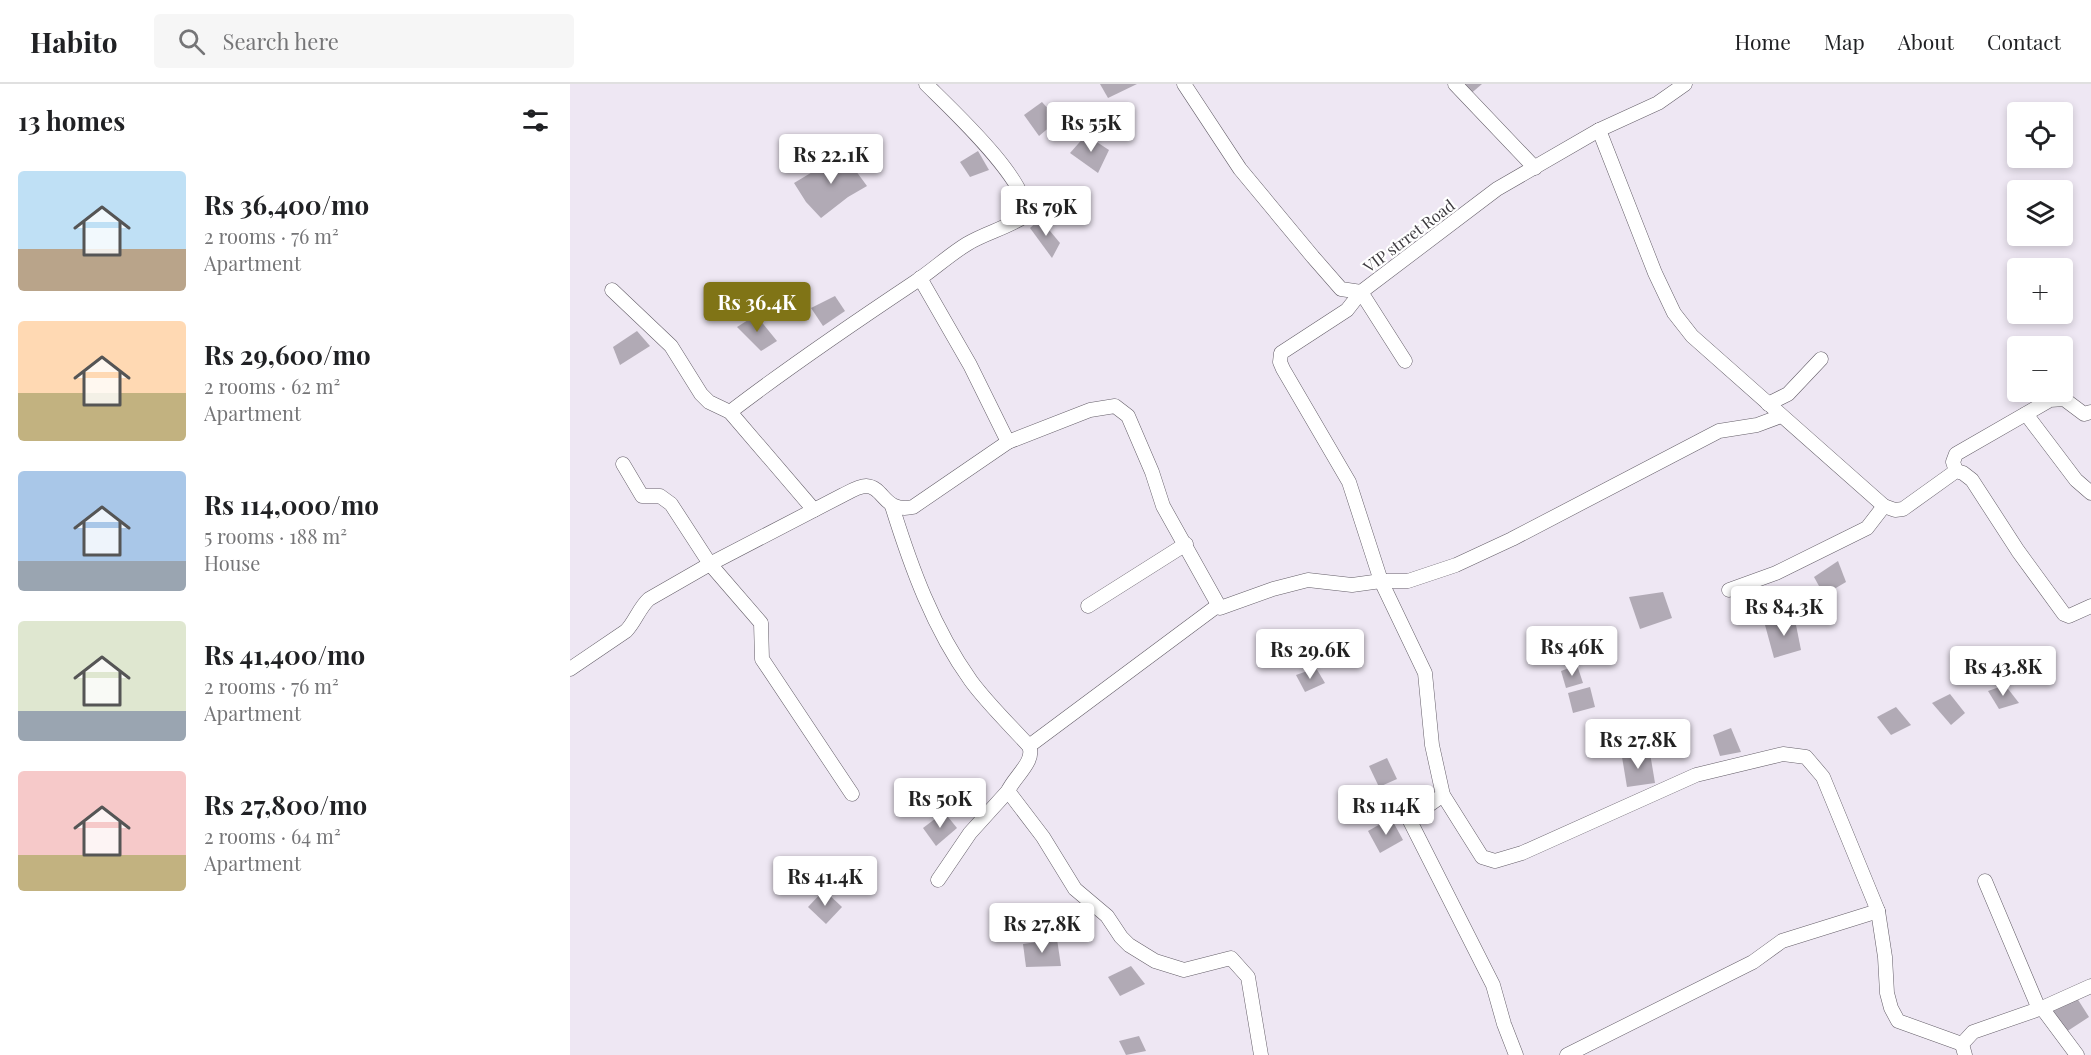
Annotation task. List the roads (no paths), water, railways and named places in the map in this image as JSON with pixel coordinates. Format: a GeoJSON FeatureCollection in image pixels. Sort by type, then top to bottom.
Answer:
{"type":"FeatureCollection","features":[{"type":"Feature","properties":{"kind":"street"},"geometry":{"type":"LineString","coordinates":[[730,412],[789,367],[970,242],[1011,225],[1025,216],[1027,210],[1025,201],[1005,169],[984,141],[927,84]]}},
{"type":"Feature","properties":{"kind":"street","name":"VIP strret Road"},"geometry":{"type":"LineString","coordinates":[[1184,84],[1240,169],[1313,257],[1341,289],[1361,292],[1497,189],[1599,130],[1658,104],[1685,84]]}},
{"type":"Feature","properties":{"kind":"street"},"geometry":{"type":"LineString","coordinates":[[1455,84],[1534,168]]}},
{"type":"Feature","properties":{"kind":"street"},"geometry":{"type":"LineString","coordinates":[[1599,130],[1655,273],[1674,313],[1692,336],[1884,506],[1895,510],[1903,509],[1956,471]]}},
{"type":"Feature","properties":{"kind":"street"},"geometry":{"type":"LineString","coordinates":[[920,278],[970,365],[1008,442]]}},
{"type":"Feature","properties":{"kind":"street"},"geometry":{"type":"LineString","coordinates":[[612,290],[670,346],[701,394],[709,402],[730,412],[814,510]]}},
{"type":"Feature","properties":{"kind":"street"},"geometry":{"type":"LineString","coordinates":[[1405,361],[1361,292],[1347,310],[1281,353],[1280,362],[1349,482],[1381,581],[1425,673],[1432,745],[1443,795],[1482,856],[1495,861],[1522,853],[1696,775],[1784,754],[1806,757],[1823,777],[1878,911],[1885,957],[1887,993],[1898,1021],[1964,1049],[1973,1032],[2040,1008],[2091,986]]}},
{"type":"Feature","properties":{"kind":"street"},"geometry":{"type":"LineString","coordinates":[[1768,404],[1788,394],[1821,359]]}},
{"type":"Feature","properties":{"kind":"street"},"geometry":{"type":"LineString","coordinates":[[1956,471],[1953,462],[1956,454],[2050,400],[2064,399],[2084,414],[2091,412]]}},
{"type":"Feature","properties":{"kind":"street"},"geometry":{"type":"LineString","coordinates":[[892,506],[902,509],[913,507],[1008,442],[1090,410],[1115,406],[1128,416],[1152,472],[1163,506],[1186,544],[1217,606]]}},
{"type":"Feature","properties":{"kind":"street"},"geometry":{"type":"LineString","coordinates":[[2026,414],[2076,480],[2091,493]]}},
{"type":"Feature","properties":{"kind":"street"},"geometry":{"type":"LineString","coordinates":[[1029,746],[1217,606],[1220,608],[1273,589],[1308,580],[1352,585],[1381,581],[1408,581],[1456,565],[1512,539],[1719,431],[1757,425],[1781,416]]}},
{"type":"Feature","properties":{"kind":"street"},"geometry":{"type":"LineString","coordinates":[[623,464],[642,496],[660,496],[671,504],[710,564],[761,623],[762,659],[852,794]]}},
{"type":"Feature","properties":{"kind":"street"},"geometry":{"type":"LineString","coordinates":[[1956,471],[1972,480],[2018,551],[2064,614],[2069,616],[2091,606]]}},
{"type":"Feature","properties":{"kind":"street"},"geometry":{"type":"LineString","coordinates":[[570,669],[626,631],[642,605],[649,599],[710,564],[843,495],[865,486],[875,489],[892,506],[912,570],[949,648],[972,683],[1032,752],[1030,759],[1008,790],[970,834],[938,880]]}},
{"type":"Feature","properties":{"kind":"street"},"geometry":{"type":"LineString","coordinates":[[1729,590],[1776,573],[1867,528],[1884,506]]}},
{"type":"Feature","properties":{"kind":"street"},"geometry":{"type":"LineString","coordinates":[[1088,606],[1186,544]]}},
{"type":"Feature","properties":{"kind":"street"},"geometry":{"type":"LineString","coordinates":[[1008,790],[1043,837],[1075,889],[1107,916],[1121,938],[1129,945],[1155,961],[1184,970],[1231,958],[1248,978],[1261,1055]]}},
{"type":"Feature","properties":{"kind":"street"},"geometry":{"type":"LineString","coordinates":[[1443,795],[1410,819],[1493,985],[1516,1055]]}},
{"type":"Feature","properties":{"kind":"street"},"geometry":{"type":"LineString","coordinates":[[1985,881],[2040,1008],[2077,1055]]}},
{"type":"Feature","properties":{"kind":"street"},"geometry":{"type":"LineString","coordinates":[[1567,1055],[1753,962],[1782,941],[1878,911]]}}]}
